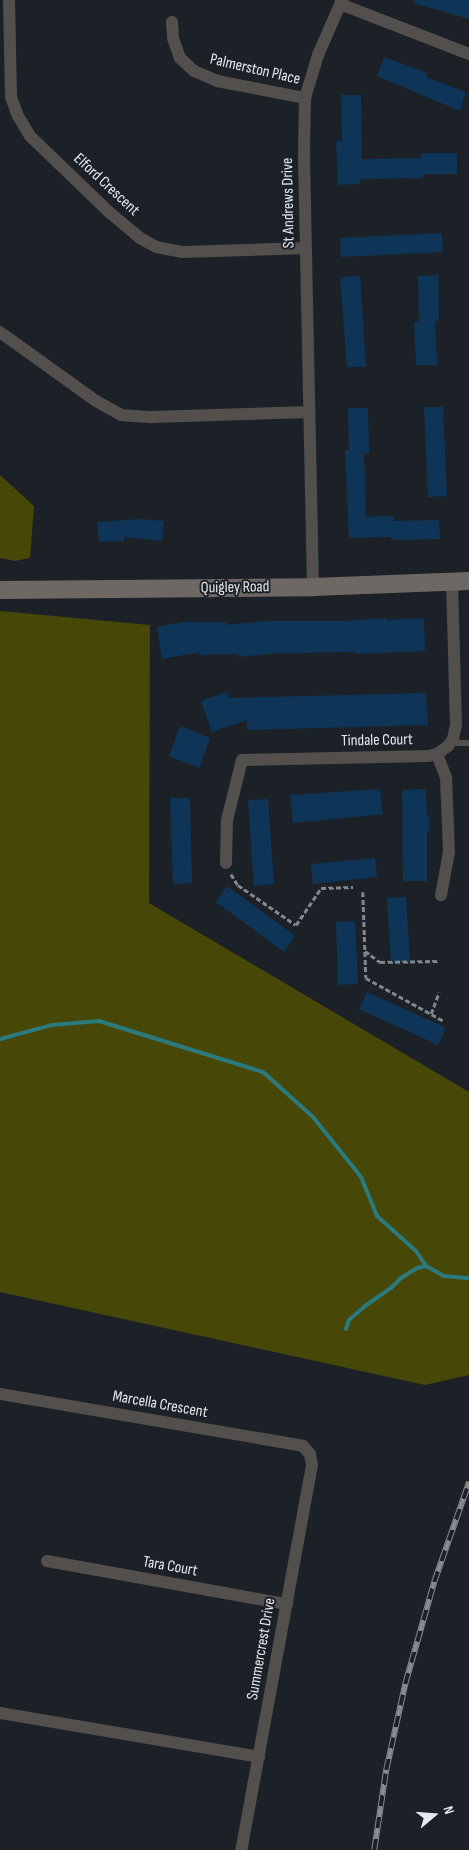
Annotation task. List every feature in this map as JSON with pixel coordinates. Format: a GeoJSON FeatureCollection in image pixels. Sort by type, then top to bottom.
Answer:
{"type":"FeatureCollection","features":[{"type":"Feature","properties":{"kind":"street","name":"Elford Crescent"},"geometry":{"type":"LineString","coordinates":[[9,0],[5,18],[12,97],[18,116],[30,136],[109,212],[140,238],[156,247],[182,252],[306,248]]}},
{"type":"Feature","properties":{"kind":"street"},"geometry":{"type":"LineString","coordinates":[[341,2],[469,54]]}},
{"type":"Feature","properties":{"kind":"street","name":"St Andrews Drive"},"geometry":{"type":"LineString","coordinates":[[313,587],[305,98],[318,55],[341,2]]}},
{"type":"Feature","properties":{"kind":"street","name":"Palmerston Place"},"geometry":{"type":"LineString","coordinates":[[172,22],[173,38],[180,58],[194,71],[217,80],[305,98]]}},
{"type":"Feature","properties":{"kind":"street"},"geometry":{"type":"LineString","coordinates":[[0,332],[96,401],[121,415],[152,417],[310,412]]}},
{"type":"Feature","properties":{"kind":"street"},"geometry":{"type":"LineString","coordinates":[[451,743],[456,726],[461,581]]}},
{"type":"Feature","properties":{"kind":"street","name":"Quigley Road"},"geometry":{"type":"LineString","coordinates":[[0,590],[313,587],[461,581]]}},
{"type":"Feature","properties":{"kind":"street","name":"Tindale Court"},"geometry":{"type":"LineString","coordinates":[[226,863],[227,820],[242,760],[428,756],[437,754],[451,743]]}},
{"type":"Feature","properties":{"kind":"street"},"geometry":{"type":"LineString","coordinates":[[437,754],[446,777],[449,852],[441,895]]}},
{"type":"Feature","properties":{"kind":"street","name":"Marcella Crescent"},"geometry":{"type":"LineString","coordinates":[[0,1394],[303,1446],[310,1454]]}},
{"type":"Feature","properties":{"kind":"street","name":"Summercrest Drive"},"geometry":{"type":"LineString","coordinates":[[241,1850],[312,1466],[310,1454]]}},
{"type":"Feature","properties":{"kind":"street","name":"Tara Court"},"geometry":{"type":"LineString","coordinates":[[47,1561],[287,1604]]}},
{"type":"Feature","properties":{"kind":"street"},"geometry":{"type":"LineString","coordinates":[[0,1713],[259,1757]]}},
{"type":"Feature","properties":{"kind":"lane"},"geometry":{"type":"LineString","coordinates":[[451,743],[469,743]]}},
{"type":"Feature","properties":{"kind":"path"},"geometry":{"type":"LineString","coordinates":[[226,863],[238,885],[296,925],[321,888],[353,887]]}},
{"type":"Feature","properties":{"kind":"path"},"geometry":{"type":"LineString","coordinates":[[363,892],[366,978],[444,1020]]}},
{"type":"Feature","properties":{"kind":"path"},"geometry":{"type":"LineString","coordinates":[[365,951],[380,962],[438,961]]}},
{"type":"Feature","properties":{"kind":"path"},"geometry":{"type":"LineString","coordinates":[[431,1014],[439,992]]}},
{"type":"Feature","properties":{"kind":"shaded area"},"geometry":{"type":"Polygon","coordinates":[[[0,475],[34,506],[30,558],[15,561],[0,558],[0,475]]]}},
{"type":"Feature","properties":{"kind":"shaded area"},"geometry":{"type":"Polygon","coordinates":[[[0,611],[150,625],[149,903],[469,1092],[469,1375],[425,1385],[0,1292],[0,611]]]}},
{"type":"Feature","properties":{"kind":"building"},"geometry":{"type":"Polygon","coordinates":[[[415,0],[469,0],[469,19],[414,3],[415,0]]]}},
{"type":"Feature","properties":{"kind":"building"},"geometry":{"type":"Polygon","coordinates":[[[384,57],[427,73],[426,77],[466,92],[460,111],[377,76],[384,57]]]}},
{"type":"Feature","properties":{"kind":"building"},"geometry":{"type":"Polygon","coordinates":[[[341,95],[361,95],[362,159],[421,158],[421,153],[457,153],[457,174],[423,174],[423,178],[359,179],[360,184],[338,185],[336,141],[342,141],[341,95]]]}},
{"type":"Feature","properties":{"kind":"building"},"geometry":{"type":"Polygon","coordinates":[[[442,233],[443,252],[341,257],[340,238],[442,233]]]}},
{"type":"Feature","properties":{"kind":"building"},"geometry":{"type":"Polygon","coordinates":[[[438,275],[439,321],[435,321],[437,365],[416,365],[414,322],[419,321],[418,276],[438,275]]]}},
{"type":"Feature","properties":{"kind":"building"},"geometry":{"type":"Polygon","coordinates":[[[360,276],[366,367],[347,367],[340,277],[360,276]]]}},
{"type":"Feature","properties":{"kind":"building"},"geometry":{"type":"Polygon","coordinates":[[[424,407],[443,407],[447,496],[428,497],[424,407]]]}},
{"type":"Feature","properties":{"kind":"building"},"geometry":{"type":"Polygon","coordinates":[[[348,408],[368,408],[369,453],[364,453],[366,517],[394,516],[394,521],[439,520],[440,539],[391,540],[391,537],[349,538],[345,450],[349,450],[348,408]]]}},
{"type":"Feature","properties":{"kind":"building"},"geometry":{"type":"Polygon","coordinates":[[[141,519],[164,521],[162,541],[124,537],[124,541],[99,542],[97,522],[141,519]]]}},
{"type":"Feature","properties":{"kind":"building"},"geometry":{"type":"Polygon","coordinates":[[[386,618],[387,620],[424,618],[425,651],[356,654],[356,652],[279,653],[239,657],[238,654],[200,655],[200,652],[162,659],[157,627],[183,622],[226,622],[226,625],[267,621],[345,621],[386,618]]]}},
{"type":"Feature","properties":{"kind":"building"},"geometry":{"type":"Polygon","coordinates":[[[227,692],[229,698],[426,693],[428,725],[247,730],[247,720],[212,732],[201,701],[227,692]]]}},
{"type":"Feature","properties":{"kind":"building"},"geometry":{"type":"Polygon","coordinates":[[[180,726],[210,738],[199,768],[169,756],[180,726]]]}},
{"type":"Feature","properties":{"kind":"building"},"geometry":{"type":"Polygon","coordinates":[[[380,789],[383,814],[293,823],[290,795],[380,789]]]}},
{"type":"Feature","properties":{"kind":"building"},"geometry":{"type":"Polygon","coordinates":[[[426,789],[427,817],[429,817],[429,831],[427,831],[427,881],[403,881],[402,790],[426,789]]]}},
{"type":"Feature","properties":{"kind":"building"},"geometry":{"type":"Polygon","coordinates":[[[170,798],[190,798],[192,883],[173,884],[170,798]]]}},
{"type":"Feature","properties":{"kind":"building"},"geometry":{"type":"Polygon","coordinates":[[[268,799],[274,884],[254,886],[248,800],[268,799]]]}},
{"type":"Feature","properties":{"kind":"building"},"geometry":{"type":"Polygon","coordinates":[[[375,858],[377,877],[313,884],[311,864],[375,858]]]}},
{"type":"Feature","properties":{"kind":"building"},"geometry":{"type":"Polygon","coordinates":[[[227,886],[295,936],[284,952],[216,902],[227,886]]]}},
{"type":"Feature","properties":{"kind":"building"},"geometry":{"type":"Polygon","coordinates":[[[406,897],[410,962],[391,963],[387,898],[406,897]]]}},
{"type":"Feature","properties":{"kind":"building"},"geometry":{"type":"Polygon","coordinates":[[[355,921],[358,984],[338,985],[336,922],[355,921]]]}},
{"type":"Feature","properties":{"kind":"building"},"geometry":{"type":"Polygon","coordinates":[[[367,992],[446,1028],[438,1045],[359,1009],[367,992]]]}},
{"type":"Feature","properties":{"kind":"waterway"},"geometry":{"type":"LineString","coordinates":[[0,1039],[52,1025],[99,1021],[263,1072],[313,1117],[361,1177],[377,1216],[416,1251],[426,1266],[444,1276],[469,1278]]}},
{"type":"Feature","properties":{"kind":"waterway"},"geometry":{"type":"LineString","coordinates":[[346,1329],[349,1320],[365,1306],[391,1288],[401,1278],[417,1268],[426,1266]]}},
{"type":"Feature","properties":{"kind":"railway"},"geometry":{"type":"LineString","coordinates":[[374,1850],[386,1770],[405,1684],[434,1582],[469,1482]]}}]}
